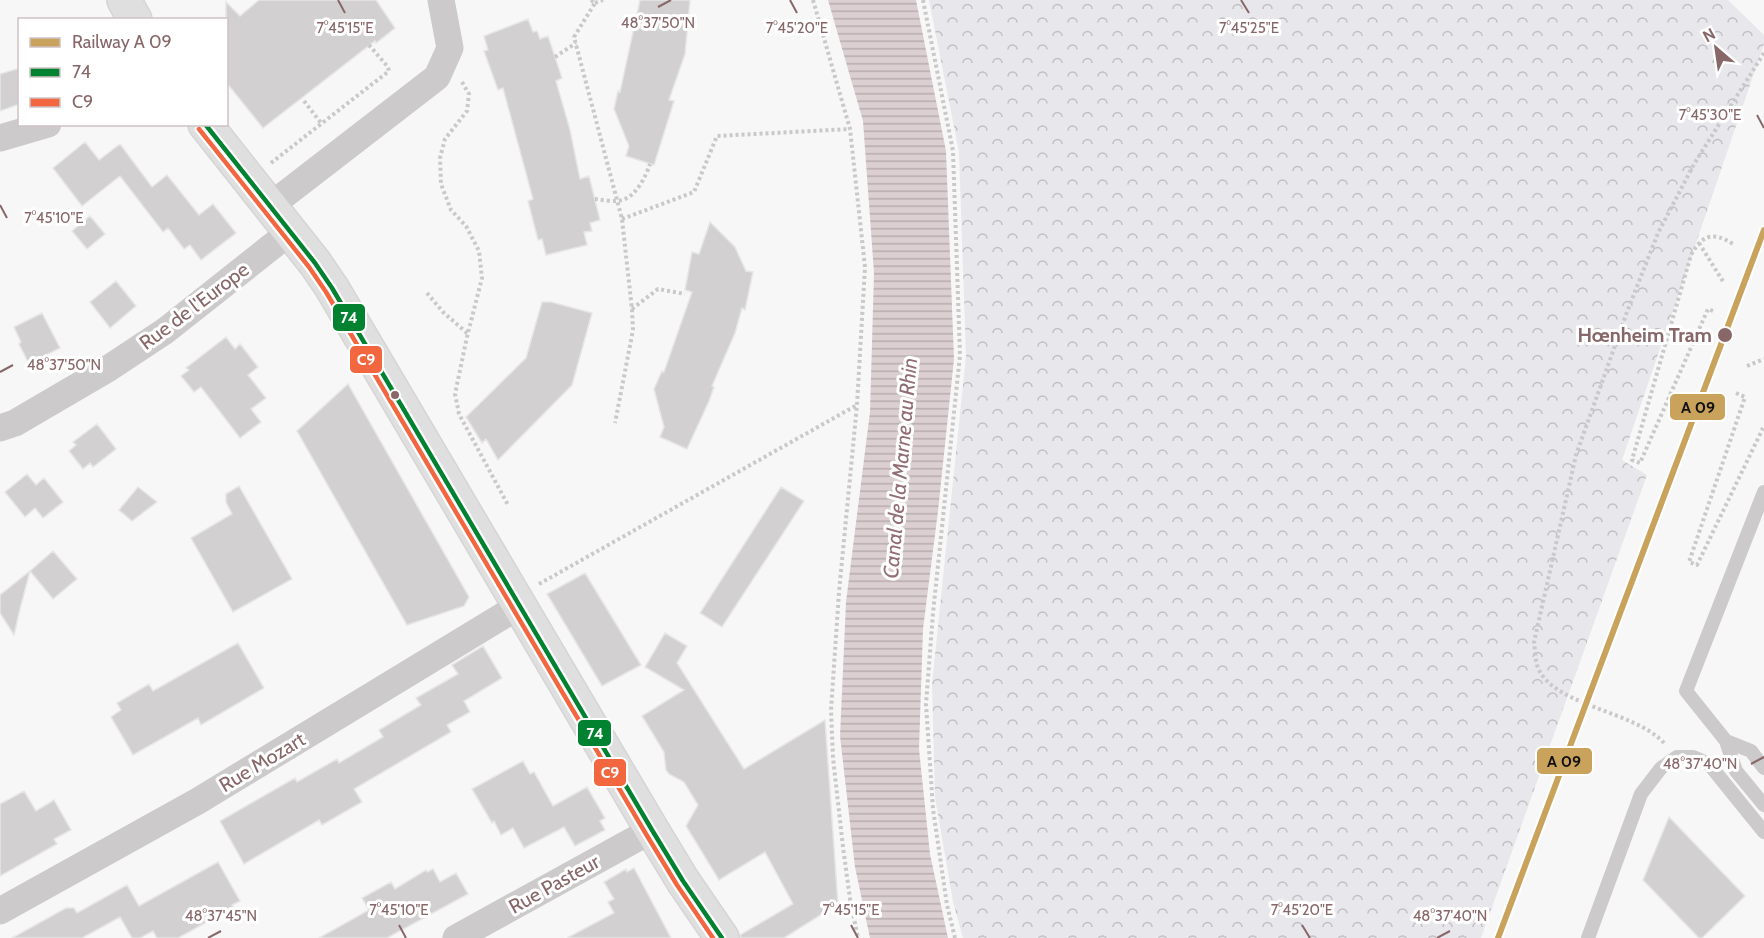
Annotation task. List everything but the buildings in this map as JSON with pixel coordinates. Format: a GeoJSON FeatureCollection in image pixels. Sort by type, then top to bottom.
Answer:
{"type":"FeatureCollection","features":[{"type":"Feature","properties":{"kind":"main road"},"geometry":{"type":"LineString","coordinates":[[124,0],[134,18]]}},
{"type":"Feature","properties":{"kind":"main road"},"geometry":{"type":"LineString","coordinates":[[207,126],[315,263],[337,296],[652,830],[722,938]]}},
{"type":"Feature","properties":{"kind":"street"},"geometry":{"type":"LineString","coordinates":[[270,207],[437,77],[450,48],[441,0]]}},
{"type":"Feature","properties":{"kind":"street"},"geometry":{"type":"LineString","coordinates":[[0,138],[41,126]]}},
{"type":"Feature","properties":{"kind":"street","name":"Rue de l'Europe"},"geometry":{"type":"LineString","coordinates":[[0,428],[15,423],[109,368],[165,331],[290,232]]}},
{"type":"Feature","properties":{"kind":"street","name":"Rue Mozart"},"geometry":{"type":"LineString","coordinates":[[0,911],[198,801],[517,602]]}},
{"type":"Feature","properties":{"kind":"street","name":"Rue Pasteur"},"geometry":{"type":"LineString","coordinates":[[456,938],[652,830]]}},
{"type":"Feature","properties":{"kind":"lane"},"geometry":{"type":"LineString","coordinates":[[1764,492],[1686,691],[1726,741],[1736,771],[1764,805]]}},
{"type":"Feature","properties":{"kind":"lane"},"geometry":{"type":"LineString","coordinates":[[1726,741],[1751,751],[1764,768]]}},
{"type":"Feature","properties":{"kind":"lane"},"geometry":{"type":"LineString","coordinates":[[1588,938],[1641,794],[1661,768],[1677,757],[1693,757],[1709,764],[1764,832]]}},
{"type":"Feature","properties":{"kind":"path"},"geometry":{"type":"LineString","coordinates":[[603,0],[593,2],[574,37],[622,219],[632,310],[633,330],[615,423]]}},
{"type":"Feature","properties":{"kind":"path"},"geometry":{"type":"LineString","coordinates":[[813,0],[850,129],[865,267],[857,405],[838,592],[831,710],[833,758],[842,836],[850,899],[858,938]]}},
{"type":"Feature","properties":{"kind":"path"},"geometry":{"type":"LineString","coordinates":[[923,0],[954,162],[960,355],[933,612],[926,704],[933,809],[947,905],[955,938]]}},
{"type":"Feature","properties":{"kind":"path"},"geometry":{"type":"LineString","coordinates":[[555,57],[576,43]]}},
{"type":"Feature","properties":{"kind":"path"},"geometry":{"type":"LineString","coordinates":[[266,168],[389,71],[369,45]]}},
{"type":"Feature","properties":{"kind":"path"},"geometry":{"type":"LineString","coordinates":[[450,48],[460,79],[468,94],[467,111],[445,139],[440,158],[441,184],[451,210],[466,226],[479,251],[482,278],[455,393],[459,414],[508,505]]}},
{"type":"Feature","properties":{"kind":"path"},"geometry":{"type":"LineString","coordinates":[[1677,757],[1660,739],[1642,726],[1559,692],[1545,680],[1537,666],[1534,642],[1576,454],[1658,233],[1694,164],[1764,53]]}},
{"type":"Feature","properties":{"kind":"path"},"geometry":{"type":"LineString","coordinates":[[304,101],[321,123]]}},
{"type":"Feature","properties":{"kind":"path"},"geometry":{"type":"LineString","coordinates":[[622,219],[694,192],[717,136],[850,129]]}},
{"type":"Feature","properties":{"kind":"path"},"geometry":{"type":"LineString","coordinates":[[595,199],[617,201],[627,198],[638,187],[650,164]]}},
{"type":"Feature","properties":{"kind":"path"},"geometry":{"type":"LineString","coordinates":[[1713,311],[1708,309],[1640,463],[1632,460],[1691,255],[1699,242],[1707,237],[1723,238],[1733,244]]}},
{"type":"Feature","properties":{"kind":"path"},"geometry":{"type":"LineString","coordinates":[[1699,242],[1724,283]]}},
{"type":"Feature","properties":{"kind":"path"},"geometry":{"type":"LineString","coordinates":[[632,310],[658,290],[685,294]]}},
{"type":"Feature","properties":{"kind":"path"},"geometry":{"type":"LineString","coordinates":[[427,293],[443,312],[468,334]]}},
{"type":"Feature","properties":{"kind":"path"},"geometry":{"type":"LineString","coordinates":[[1746,366],[1764,359]]}},
{"type":"Feature","properties":{"kind":"path"},"geometry":{"type":"LineString","coordinates":[[1736,393],[1744,397],[1689,562],[1697,565],[1764,426]]}},
{"type":"Feature","properties":{"kind":"path"},"geometry":{"type":"LineString","coordinates":[[517,602],[857,405]]}},
{"type":"Feature","properties":{"kind":"green space"},"geometry":{"type":"Polygon","coordinates":[[[929,0],[1728,0],[1764,35],[1764,44],[1622,460],[1647,475],[1481,938],[963,938],[953,902],[935,797],[932,684],[966,356],[959,152],[929,0]]]}},
{"type":"Feature","properties":{"kind":"water","name":"Canal de la Marne au Rhin"},"geometry":{"type":"Polygon","coordinates":[[[828,0],[916,0],[946,151],[954,359],[923,629],[919,749],[930,854],[948,938],[870,938],[855,867],[840,736],[846,602],[870,412],[874,273],[863,121],[828,0]]]}},
{"type":"Feature","properties":{"kind":"transit line","name":"74"},"geometry":{"type":"LineString","coordinates":[[207,126],[315,263],[332,288],[652,830],[722,938]]}},
{"type":"Feature","properties":{"kind":"transit line","name":"C9"},"geometry":{"type":"LineString","coordinates":[[199,129],[309,267],[326,292],[646,834],[713,938]]}},
{"type":"Feature","properties":{"kind":"transit line"},"geometry":{"type":"LineString","coordinates":[[1498,938],[1764,230]]}},
{"type":"Feature","properties":{"kind":"place","name":"Hœnheim Tram"},"geometry":{"type":"Point","coordinates":[1725,335]}}]}
